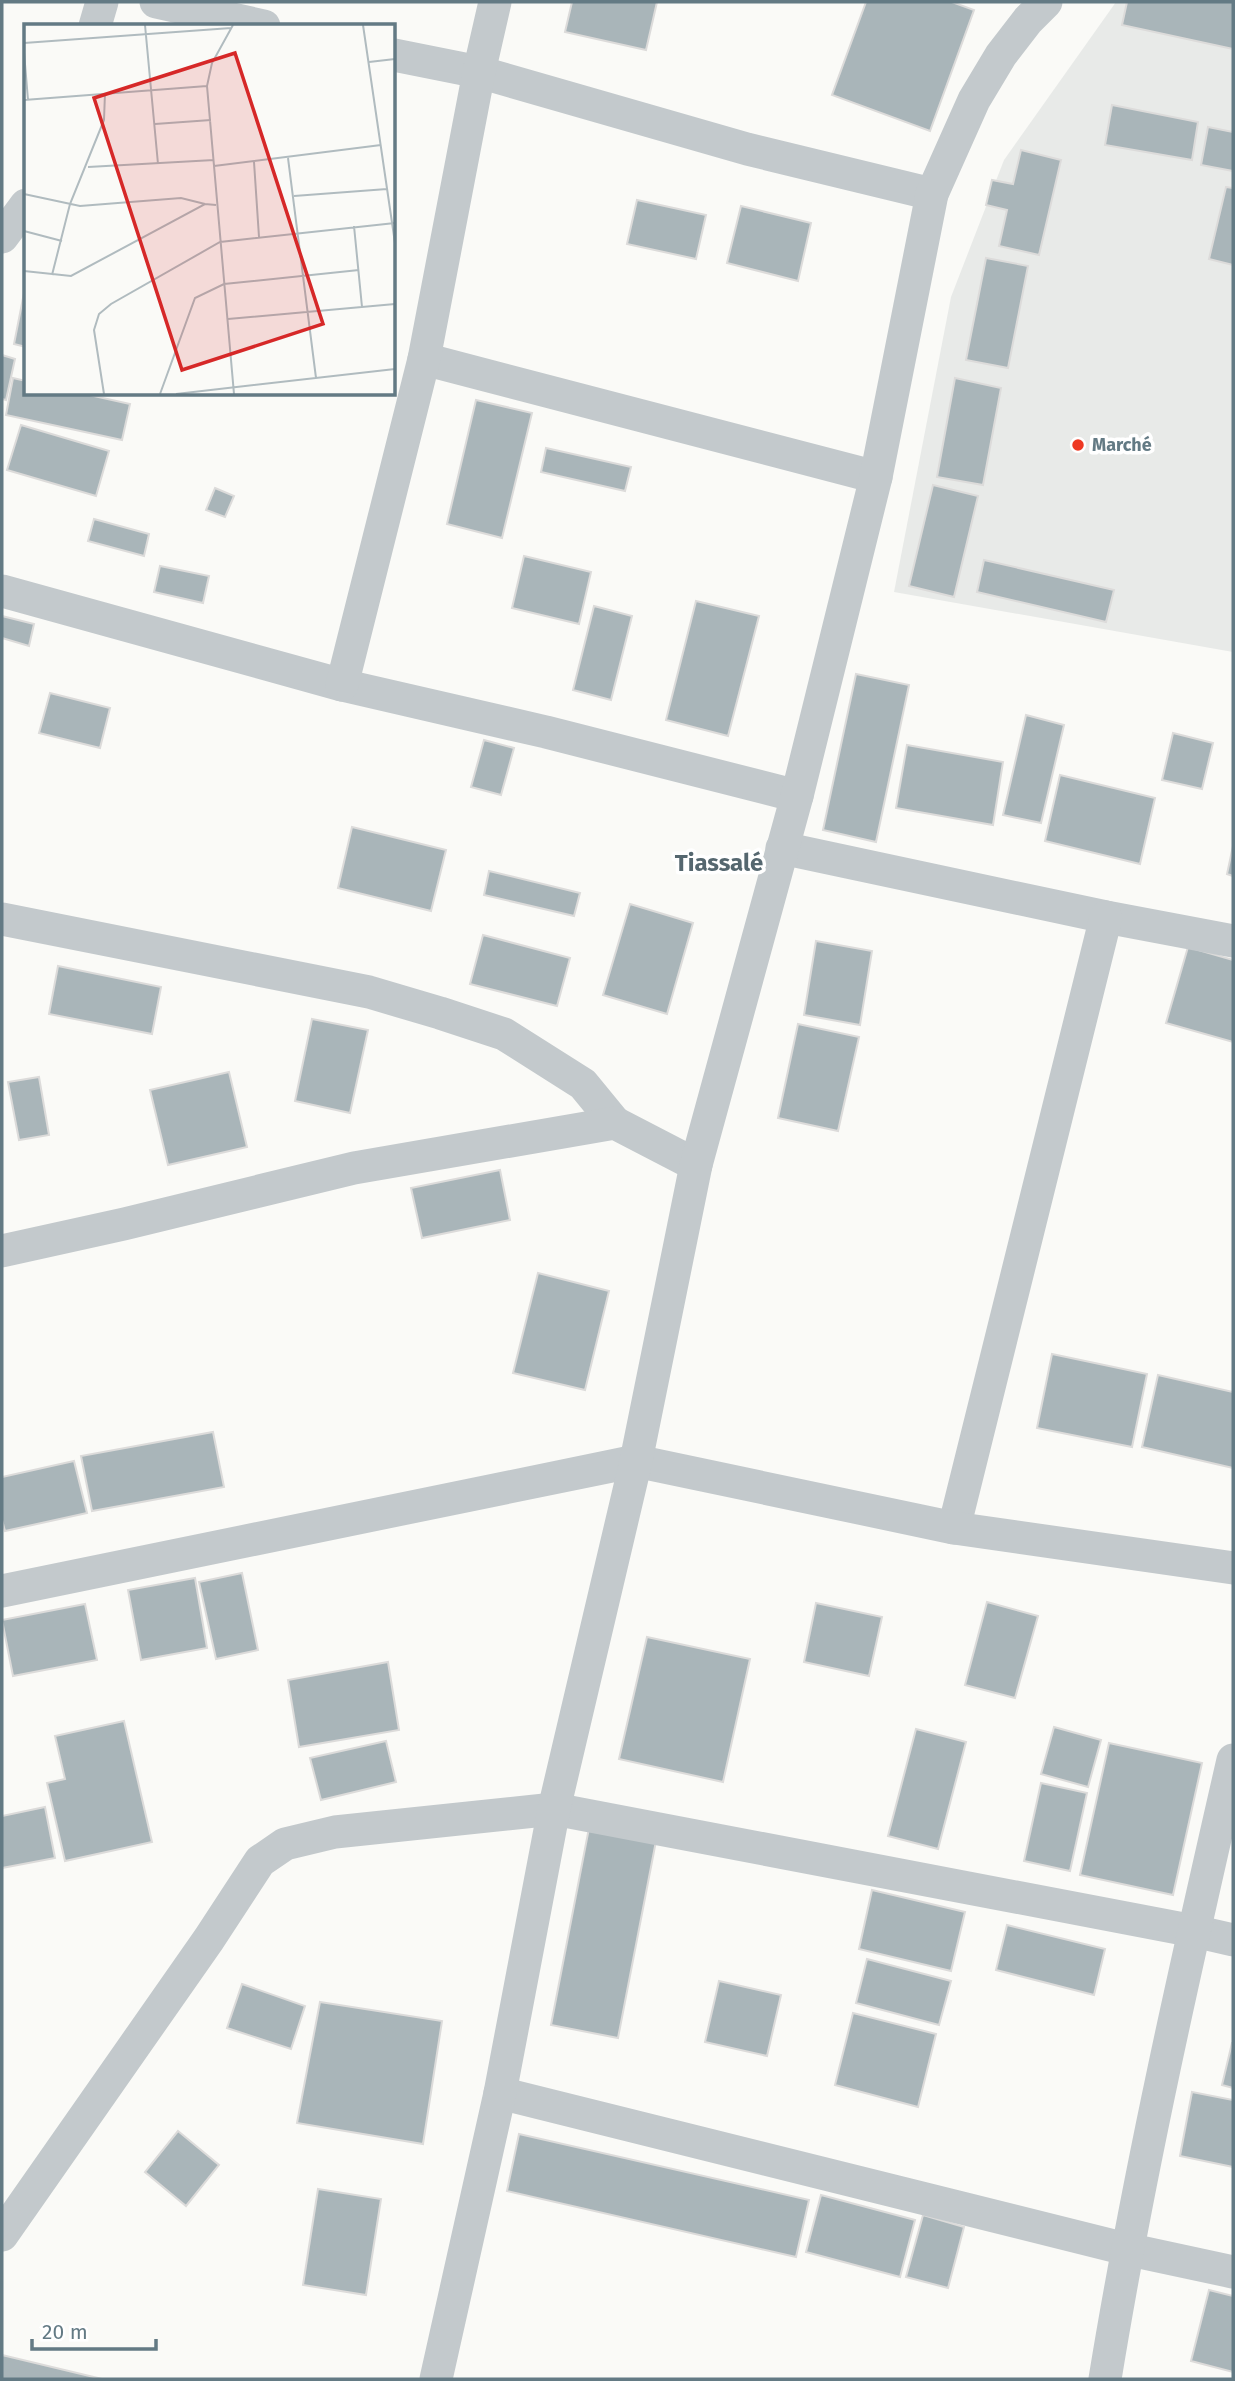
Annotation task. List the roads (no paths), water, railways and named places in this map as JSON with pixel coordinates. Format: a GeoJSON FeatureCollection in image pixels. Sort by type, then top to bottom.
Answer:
{"type":"FeatureCollection","features":[{"type":"Feature","properties":{"kind":"street"},"geometry":{"type":"LineString","coordinates":[[96,24],[102,2]]}},
{"type":"Feature","properties":{"kind":"street"},"geometry":{"type":"LineString","coordinates":[[156,2],[255,24]]}},
{"type":"Feature","properties":{"kind":"street"},"geometry":{"type":"LineString","coordinates":[[342,685],[424,359],[495,2]]}},
{"type":"Feature","properties":{"kind":"street"},"geometry":{"type":"LineString","coordinates":[[436,2379],[500,2093],[554,1809],[636,1461],[696,1165],[797,796],[876,477],[932,194],[974,100],[994,66],[1028,20],[1046,2]]}},
{"type":"Feature","properties":{"kind":"street"},"geometry":{"type":"LineString","coordinates":[[396,55],[479,72],[747,149],[932,194]]}},
{"type":"Feature","properties":{"kind":"street"},"geometry":{"type":"LineString","coordinates":[[2,237],[24,208]]}},
{"type":"Feature","properties":{"kind":"street"},"geometry":{"type":"LineString","coordinates":[[424,359],[876,477]]}},
{"type":"Feature","properties":{"kind":"street"},"geometry":{"type":"LineString","coordinates":[[2,591],[342,685],[546,732],[797,796]]}},
{"type":"Feature","properties":{"kind":"street"},"geometry":{"type":"LineString","coordinates":[[782,848],[1233,942]]}},
{"type":"Feature","properties":{"kind":"street"},"geometry":{"type":"LineString","coordinates":[[954,1528],[1106,917]]}},
{"type":"Feature","properties":{"kind":"street"},"geometry":{"type":"LineString","coordinates":[[2,919],[369,992],[504,1034],[583,1084],[615,1123],[696,1165]]}},
{"type":"Feature","properties":{"kind":"street"},"geometry":{"type":"LineString","coordinates":[[2,1251],[354,1168],[615,1123]]}},
{"type":"Feature","properties":{"kind":"street"},"geometry":{"type":"LineString","coordinates":[[2,1591],[636,1461],[954,1528],[1233,1567]]}},
{"type":"Feature","properties":{"kind":"street"},"geometry":{"type":"LineString","coordinates":[[1105,2379],[1126,2249],[1233,1760]]}},
{"type":"Feature","properties":{"kind":"street"},"geometry":{"type":"LineString","coordinates":[[2,2235],[209,1939],[260,1861],[285,1843],[335,1832],[554,1809],[1233,1940]]}},
{"type":"Feature","properties":{"kind":"street"},"geometry":{"type":"LineString","coordinates":[[500,2093],[1126,2249],[1233,2272]]}},
{"type":"Feature","properties":{"kind":"place","name":"Marché"},"geometry":{"type":"Point","coordinates":[1078,445]}},
{"type":"Feature","properties":{"kind":"district","name":"Tiassalé"},"geometry":{"type":"Point","coordinates":[719,863]}}]}
